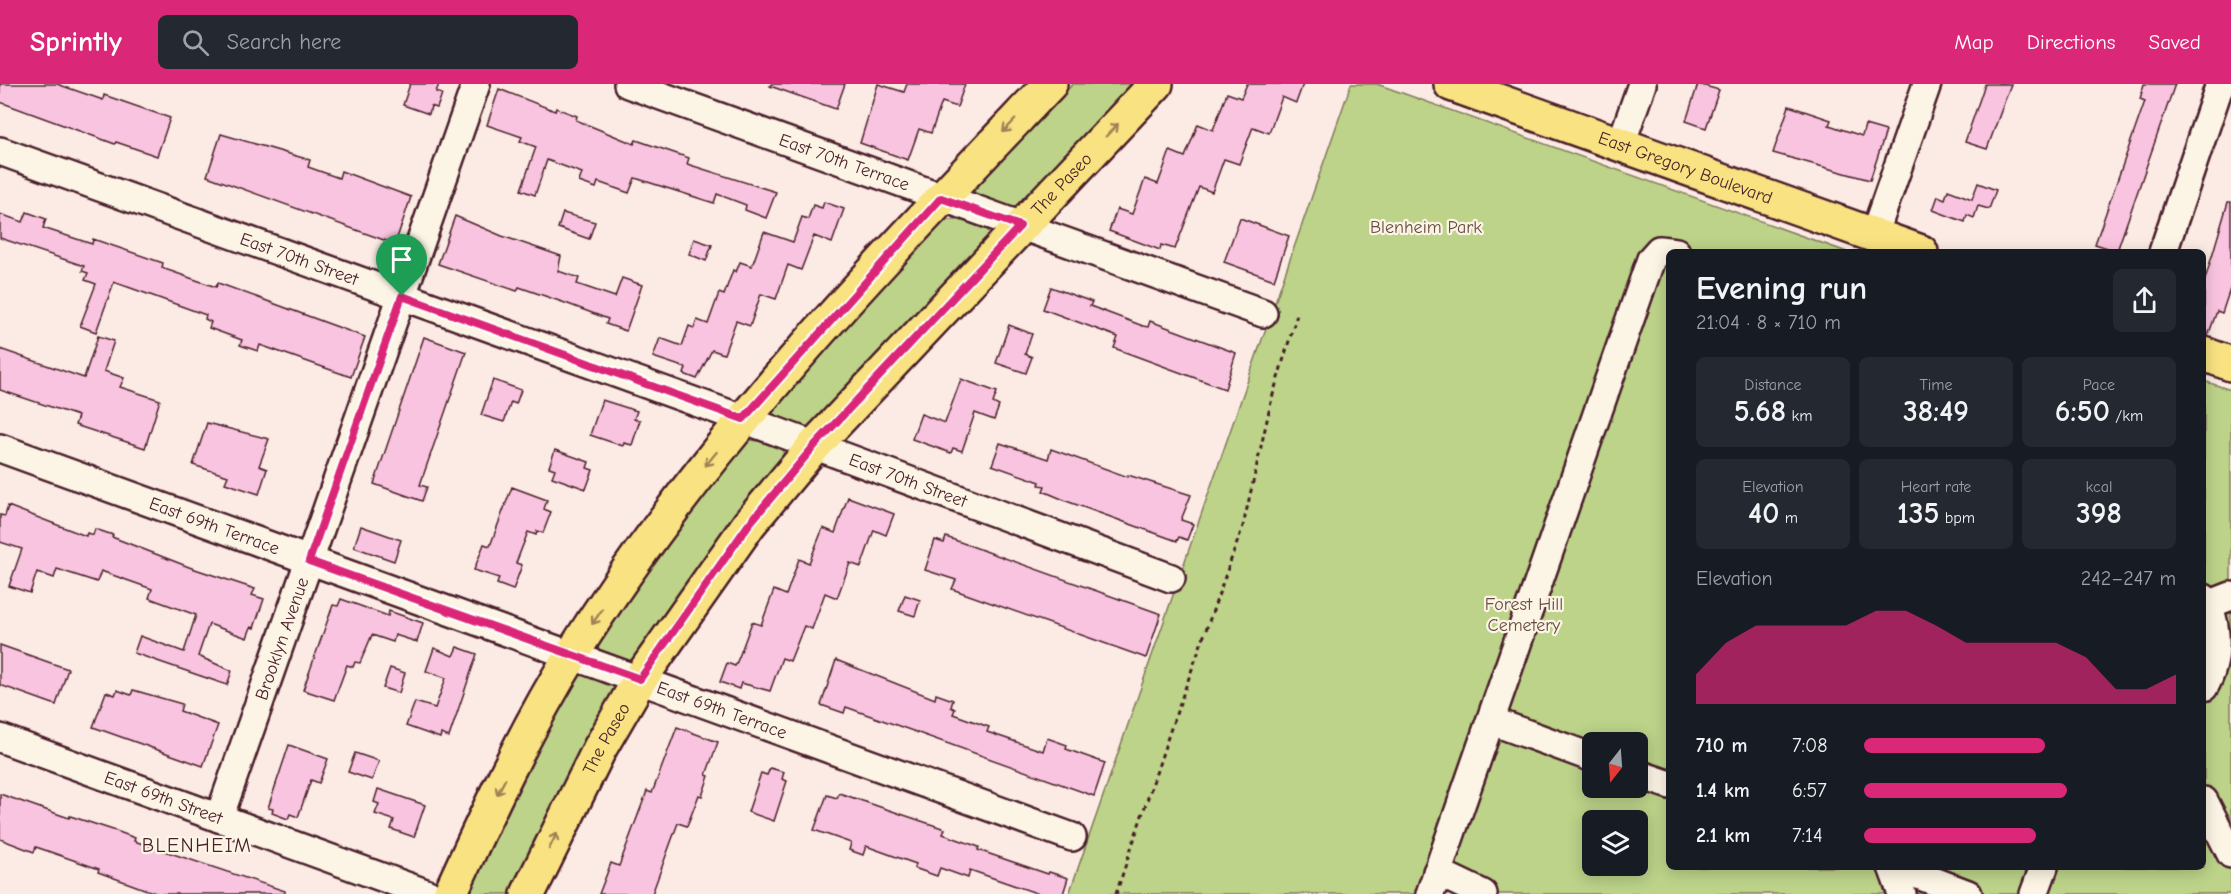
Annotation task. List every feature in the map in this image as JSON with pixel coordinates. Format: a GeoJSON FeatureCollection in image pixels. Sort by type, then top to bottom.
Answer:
{"type":"FeatureCollection","features":[{"type":"Feature","properties":{"kind":"main road"},"geometry":{"type":"LineString","coordinates":[[450,894],[495,798],[572,655],[663,522],[743,419],[941,198],[1050,84]]}},
{"type":"Feature","properties":{"kind":"main road","name":"The Paseo"},"geometry":{"type":"LineString","coordinates":[[528,894],[600,748],[640,679],[749,524],[815,445],[1156,84]]}},
{"type":"Feature","properties":{"kind":"main road","name":"East Gregory Boulevard"},"geometry":{"type":"LineString","coordinates":[[1451,84],[1912,249]]}},
{"type":"Feature","properties":{"kind":"main road"},"geometry":{"type":"LineString","coordinates":[[2206,355],[2231,364]]}},
{"type":"Feature","properties":{"kind":"street","name":"Brooklyn Avenue"},"geometry":{"type":"LineString","coordinates":[[219,818],[476,84]]}},
{"type":"Feature","properties":{"kind":"street","name":"East 70th Terrace"},"geometry":{"type":"LineString","coordinates":[[628,84],[1263,314]]}},
{"type":"Feature","properties":{"kind":"street"},"geometry":{"type":"LineString","coordinates":[[1621,144],[1642,84]]}},
{"type":"Feature","properties":{"kind":"street"},"geometry":{"type":"LineString","coordinates":[[1874,235],[1927,84]]}},
{"type":"Feature","properties":{"kind":"street"},"geometry":{"type":"LineString","coordinates":[[2164,249],[2220,84]]}},
{"type":"Feature","properties":{"kind":"street","name":"East 70th Street"},"geometry":{"type":"LineString","coordinates":[[0,151],[815,445],[1171,578]]}},
{"type":"Feature","properties":{"kind":"street"},"geometry":{"type":"LineString","coordinates":[[1483,894],[1434,883],[1651,259],[1659,250],[1666,251]]}},
{"type":"Feature","properties":{"kind":"street","name":"East 69th Terrace"},"geometry":{"type":"LineString","coordinates":[[0,448],[1072,837]]}},
{"type":"Feature","properties":{"kind":"street"},"geometry":{"type":"LineString","coordinates":[[2206,681],[2214,658],[2214,600]]}},
{"type":"Feature","properties":{"kind":"street"},"geometry":{"type":"LineString","coordinates":[[1492,721],[1582,754]]}},
{"type":"Feature","properties":{"kind":"street","name":"East 69th Street"},"geometry":{"type":"LineString","coordinates":[[0,738],[428,894]]}},
{"type":"Feature","properties":{"kind":"street"},"geometry":{"type":"LineString","coordinates":[[1648,777],[1666,784]]}},
{"type":"Feature","properties":{"kind":"street"},"geometry":{"type":"LineString","coordinates":[[2206,805],[2231,854]]}},
{"type":"Feature","properties":{"kind":"street"},"geometry":{"type":"LineString","coordinates":[[1895,870],[1902,894]]}},
{"type":"Feature","properties":{"kind":"street"},"geometry":{"type":"LineString","coordinates":[[1902,870],[1968,894]]}},
{"type":"Feature","properties":{"kind":"street"},"geometry":{"type":"LineString","coordinates":[[2034,894],[2043,870]]}},
{"type":"Feature","properties":{"kind":"path"},"geometry":{"type":"LineString","coordinates":[[1116,894],[1170,731],[1243,526],[1272,398],[1298,311]]}},
{"type":"Feature","properties":{"kind":"green space"},"geometry":{"type":"Polygon","coordinates":[[[1073,84],[1139,84],[1017,209],[1008,210],[974,195],[975,188],[982,178],[1073,84]]]}},
{"type":"Feature","properties":{"kind":"green space"},"geometry":{"type":"Polygon","coordinates":[[[1351,84],[1377,84],[1839,249],[1666,249],[1666,870],[2206,870],[2206,382],[2231,390],[2231,894],[1069,894],[1351,84]]]}},
{"type":"Feature","properties":{"kind":"green space"},"geometry":{"type":"Polygon","coordinates":[[[948,220],[962,220],[987,228],[991,238],[812,428],[805,430],[769,416],[771,404],[942,223],[948,220]]]}},
{"type":"Feature","properties":{"kind":"green space"},"geometry":{"type":"Polygon","coordinates":[[[746,440],[775,446],[783,451],[784,458],[638,657],[630,661],[602,653],[597,646],[598,638],[660,543],[746,440]]]}},
{"type":"Feature","properties":{"kind":"green space"},"geometry":{"type":"Polygon","coordinates":[[[586,674],[613,683],[618,689],[512,894],[466,894],[510,795],[577,675],[586,674]]]}},
{"type":"Feature","properties":{"kind":"building"},"geometry":{"type":"Polygon","coordinates":[[[0,84],[57,84],[103,100],[104,95],[170,118],[157,156],[116,142],[115,144],[0,102],[0,84]]]}},
{"type":"Feature","properties":{"kind":"building"},"geometry":{"type":"Polygon","coordinates":[[[410,84],[439,84],[436,92],[442,94],[437,108],[431,106],[429,114],[403,105],[410,84]]]}},
{"type":"Feature","properties":{"kind":"building"},"geometry":{"type":"Polygon","coordinates":[[[771,84],[845,84],[836,109],[770,86],[771,84]]]}},
{"type":"Feature","properties":{"kind":"building"},"geometry":{"type":"Polygon","coordinates":[[[878,84],[904,92],[907,84],[965,84],[957,107],[942,102],[931,133],[919,129],[908,160],[860,143],[878,84]]]}},
{"type":"Feature","properties":{"kind":"building"},"geometry":{"type":"Polygon","coordinates":[[[1247,84],[1303,84],[1296,103],[1282,97],[1269,133],[1253,127],[1239,164],[1224,159],[1212,192],[1199,187],[1175,249],[1161,245],[1160,250],[1109,231],[1117,209],[1132,214],[1145,179],[1158,184],[1170,151],[1185,157],[1198,124],[1213,130],[1227,93],[1241,98],[1247,84]]]}},
{"type":"Feature","properties":{"kind":"building"},"geometry":{"type":"Polygon","coordinates":[[[1698,84],[1719,90],[1706,128],[1686,121],[1698,84]]]}},
{"type":"Feature","properties":{"kind":"building"},"geometry":{"type":"Polygon","coordinates":[[[1985,84],[2011,84],[1987,149],[1965,142],[1985,84]]]}},
{"type":"Feature","properties":{"kind":"building"},"geometry":{"type":"Polygon","coordinates":[[[2144,84],[2175,84],[2118,249],[2111,249],[2095,244],[2145,101],[2140,99],[2144,84]]]}},
{"type":"Feature","properties":{"kind":"building"},"geometry":{"type":"Polygon","coordinates":[[[499,89],[555,111],[556,108],[577,116],[576,120],[634,144],[636,140],[689,158],[687,164],[776,192],[766,218],[745,210],[746,205],[717,194],[714,203],[635,178],[629,193],[598,182],[596,188],[579,182],[582,173],[547,160],[535,195],[521,190],[536,147],[520,141],[522,137],[487,125],[499,89]]]}},
{"type":"Feature","properties":{"kind":"building"},"geometry":{"type":"Polygon","coordinates":[[[1789,106],[1831,120],[1829,125],[1862,136],[1865,125],[1886,131],[1870,180],[1773,153],[1789,106]]]}},
{"type":"Feature","properties":{"kind":"building"},"geometry":{"type":"Polygon","coordinates":[[[221,134],[310,160],[308,167],[339,178],[341,171],[411,197],[395,244],[207,176],[221,134]]]}},
{"type":"Feature","properties":{"kind":"building"},"geometry":{"type":"Polygon","coordinates":[[[1978,183],[1996,190],[1989,209],[1978,206],[1974,218],[1967,215],[1965,222],[1933,210],[1938,196],[1945,199],[1948,190],[1972,199],[1978,183]]]}},
{"type":"Feature","properties":{"kind":"building"},"geometry":{"type":"Polygon","coordinates":[[[824,202],[844,209],[832,243],[814,236],[801,270],[788,265],[776,299],[761,294],[750,326],[736,321],[724,354],[712,350],[697,379],[684,374],[686,368],[653,357],[660,338],[682,346],[689,326],[694,328],[697,320],[708,324],[719,293],[724,295],[733,270],[736,272],[740,262],[752,266],[764,232],[793,242],[802,217],[808,219],[813,205],[822,208],[824,202]]]}},
{"type":"Feature","properties":{"kind":"building"},"geometry":{"type":"Polygon","coordinates":[[[2228,202],[2231,202],[2231,286],[2222,313],[2217,311],[2208,336],[2206,336],[2206,276],[2228,202]]]}},
{"type":"Feature","properties":{"kind":"building"},"geometry":{"type":"Polygon","coordinates":[[[27,212],[46,219],[43,228],[92,244],[93,239],[163,263],[162,268],[216,287],[218,283],[365,337],[351,377],[260,345],[258,351],[240,345],[242,340],[209,328],[211,322],[205,319],[206,315],[114,282],[96,332],[80,326],[96,284],[85,280],[88,273],[82,271],[84,266],[0,238],[0,214],[23,222],[27,212]]]}},
{"type":"Feature","properties":{"kind":"building"},"geometry":{"type":"Polygon","coordinates":[[[563,213],[595,222],[589,239],[558,228],[563,213]]]}},
{"type":"Feature","properties":{"kind":"building"},"geometry":{"type":"Polygon","coordinates":[[[455,216],[502,236],[561,256],[558,271],[579,278],[577,284],[615,297],[622,278],[642,285],[626,331],[606,324],[608,319],[568,304],[519,287],[517,291],[438,264],[455,216]]]}},
{"type":"Feature","properties":{"kind":"building"},"geometry":{"type":"Polygon","coordinates":[[[1240,218],[1289,236],[1274,280],[1224,262],[1240,218]]]}},
{"type":"Feature","properties":{"kind":"building"},"geometry":{"type":"Polygon","coordinates":[[[694,239],[712,245],[706,261],[689,254],[694,239]]]}},
{"type":"Feature","properties":{"kind":"building"},"geometry":{"type":"Polygon","coordinates":[[[1051,287],[1092,302],[1090,306],[1143,326],[1148,327],[1150,321],[1236,353],[1225,389],[1114,348],[1118,337],[1043,309],[1051,287]]]}},
{"type":"Feature","properties":{"kind":"building"},"geometry":{"type":"Polygon","coordinates":[[[1009,325],[1032,334],[1025,354],[1032,357],[1026,373],[996,363],[1009,325]]]}},
{"type":"Feature","properties":{"kind":"building"},"geometry":{"type":"Polygon","coordinates":[[[98,336],[114,341],[104,371],[124,378],[120,387],[160,400],[145,448],[75,425],[78,416],[0,390],[0,349],[84,378],[98,336]]]}},
{"type":"Feature","properties":{"kind":"building"},"geometry":{"type":"Polygon","coordinates":[[[424,337],[466,352],[420,485],[427,487],[422,501],[374,484],[424,337]]]}},
{"type":"Feature","properties":{"kind":"building"},"geometry":{"type":"Polygon","coordinates":[[[961,379],[997,392],[993,403],[999,406],[994,420],[975,413],[962,451],[953,448],[951,453],[912,439],[921,414],[945,423],[961,379]]]}},
{"type":"Feature","properties":{"kind":"building"},"geometry":{"type":"Polygon","coordinates":[[[493,380],[521,390],[516,404],[511,402],[504,422],[481,415],[493,380]]]}},
{"type":"Feature","properties":{"kind":"building"},"geometry":{"type":"Polygon","coordinates":[[[602,400],[637,411],[634,419],[640,420],[632,445],[624,443],[623,446],[590,435],[602,400]]]}},
{"type":"Feature","properties":{"kind":"building"},"geometry":{"type":"Polygon","coordinates":[[[207,423],[269,439],[259,466],[267,469],[259,494],[225,483],[228,476],[193,465],[207,423]]]}},
{"type":"Feature","properties":{"kind":"building"},"geometry":{"type":"Polygon","coordinates":[[[1000,443],[1048,459],[1051,449],[1128,477],[1128,475],[1191,495],[1181,520],[1193,524],[1187,540],[1179,537],[1177,541],[1069,502],[1043,491],[1045,486],[1039,485],[1040,482],[992,465],[1000,443]]]}},
{"type":"Feature","properties":{"kind":"building"},"geometry":{"type":"Polygon","coordinates":[[[555,450],[589,462],[587,468],[593,470],[586,489],[552,477],[555,469],[549,467],[555,450]]]}},
{"type":"Feature","properties":{"kind":"building"},"geometry":{"type":"Polygon","coordinates":[[[512,487],[547,500],[544,509],[551,512],[543,533],[537,531],[536,535],[528,532],[516,563],[522,565],[513,590],[497,584],[499,578],[474,570],[484,544],[490,546],[512,487]]]}},
{"type":"Feature","properties":{"kind":"building"},"geometry":{"type":"Polygon","coordinates":[[[848,497],[894,514],[886,535],[874,530],[861,567],[850,563],[837,598],[825,593],[812,629],[804,626],[790,661],[782,658],[770,691],[741,683],[739,689],[720,682],[727,663],[735,666],[752,622],[761,625],[774,590],[786,595],[799,559],[809,563],[823,528],[835,533],[848,497]]]}},
{"type":"Feature","properties":{"kind":"building"},"geometry":{"type":"Polygon","coordinates":[[[8,506],[86,536],[87,533],[93,535],[95,529],[113,535],[112,537],[189,567],[255,589],[252,595],[264,599],[254,628],[251,627],[247,638],[209,624],[198,656],[232,671],[227,685],[134,653],[140,636],[184,652],[196,615],[149,598],[152,589],[101,571],[97,582],[57,569],[54,578],[37,572],[30,593],[9,586],[22,549],[0,542],[0,515],[5,516],[8,506]]]}},
{"type":"Feature","properties":{"kind":"building"},"geometry":{"type":"Polygon","coordinates":[[[361,526],[401,540],[394,561],[354,547],[361,526]]]}},
{"type":"Feature","properties":{"kind":"building"},"geometry":{"type":"Polygon","coordinates":[[[946,537],[1161,614],[1146,658],[952,589],[956,580],[925,570],[935,540],[944,543],[946,537]]]}},
{"type":"Feature","properties":{"kind":"building"},"geometry":{"type":"Polygon","coordinates":[[[905,595],[920,600],[915,616],[899,611],[905,595]]]}},
{"type":"Feature","properties":{"kind":"building"},"geometry":{"type":"Polygon","coordinates":[[[341,599],[388,616],[389,611],[423,623],[417,642],[395,635],[393,642],[372,635],[360,663],[355,662],[353,667],[347,665],[334,700],[303,690],[333,605],[338,606],[341,599]]]}},
{"type":"Feature","properties":{"kind":"building"},"geometry":{"type":"Polygon","coordinates":[[[0,645],[68,669],[56,705],[0,685],[0,645]]]}},
{"type":"Feature","properties":{"kind":"building"},"geometry":{"type":"Polygon","coordinates":[[[457,647],[477,654],[449,737],[441,734],[440,738],[406,726],[415,702],[435,708],[446,678],[426,671],[434,648],[453,656],[457,647]]]}},
{"type":"Feature","properties":{"kind":"building"},"geometry":{"type":"Polygon","coordinates":[[[836,660],[935,699],[936,694],[953,700],[951,707],[955,709],[953,714],[989,727],[987,732],[1043,751],[1047,738],[1067,745],[1066,749],[1105,763],[1094,796],[846,707],[844,713],[821,705],[836,660]]]}},
{"type":"Feature","properties":{"kind":"building"},"geometry":{"type":"Polygon","coordinates":[[[390,668],[405,673],[399,693],[383,688],[390,668]]]}},
{"type":"Feature","properties":{"kind":"building"},"geometry":{"type":"Polygon","coordinates":[[[117,690],[131,695],[133,690],[182,704],[180,711],[218,725],[203,766],[93,727],[106,692],[115,695],[117,690]]]}},
{"type":"Feature","properties":{"kind":"building"},"geometry":{"type":"Polygon","coordinates":[[[677,727],[718,742],[706,775],[709,776],[702,796],[699,795],[687,826],[678,823],[652,894],[599,894],[611,863],[619,866],[647,791],[652,793],[677,727]]]}},
{"type":"Feature","properties":{"kind":"building"},"geometry":{"type":"Polygon","coordinates":[[[289,745],[328,759],[319,783],[311,780],[298,817],[290,814],[288,819],[272,813],[273,809],[268,808],[289,745]]]}},
{"type":"Feature","properties":{"kind":"building"},"geometry":{"type":"Polygon","coordinates":[[[355,753],[379,761],[372,780],[348,772],[355,753]]]}},
{"type":"Feature","properties":{"kind":"building"},"geometry":{"type":"Polygon","coordinates":[[[770,768],[784,772],[782,779],[787,781],[774,821],[748,812],[761,773],[767,775],[770,768]]]}},
{"type":"Feature","properties":{"kind":"building"},"geometry":{"type":"Polygon","coordinates":[[[378,789],[425,805],[414,837],[391,829],[394,820],[375,814],[379,804],[374,802],[378,789]]]}},
{"type":"Feature","properties":{"kind":"building"},"geometry":{"type":"Polygon","coordinates":[[[839,793],[945,829],[943,834],[979,847],[978,850],[1048,874],[1049,872],[1068,878],[1063,894],[1039,894],[970,870],[968,878],[940,868],[937,876],[914,868],[916,864],[866,846],[863,855],[849,850],[851,843],[814,830],[827,795],[837,798],[839,793]]]}},
{"type":"Feature","properties":{"kind":"building"},"geometry":{"type":"Polygon","coordinates":[[[0,794],[69,818],[70,816],[116,831],[135,838],[134,841],[285,891],[285,894],[158,894],[98,872],[99,869],[36,847],[34,852],[0,839],[0,794]]]}},
{"type":"Feature","properties":{"kind":"district","name":"BLENHEIM"},"geometry":{"type":"Point","coordinates":[197,845]}},
{"type":"Feature","properties":{"kind":"route"},"geometry":{"type":"LineString","coordinates":[[941,198],[1020,226],[815,445],[749,524],[699,591],[640,679],[309,561],[402,296],[743,419],[941,198]]}},
{"type":"Feature","properties":{"kind":"park label","name":"Blenheim Park"},"geometry":{"type":"Point","coordinates":[1426,227]}},
{"type":"Feature","properties":{"kind":"park label","name":"Forest Hill Cemetery"},"geometry":{"type":"Point","coordinates":[1524,614]}}]}
